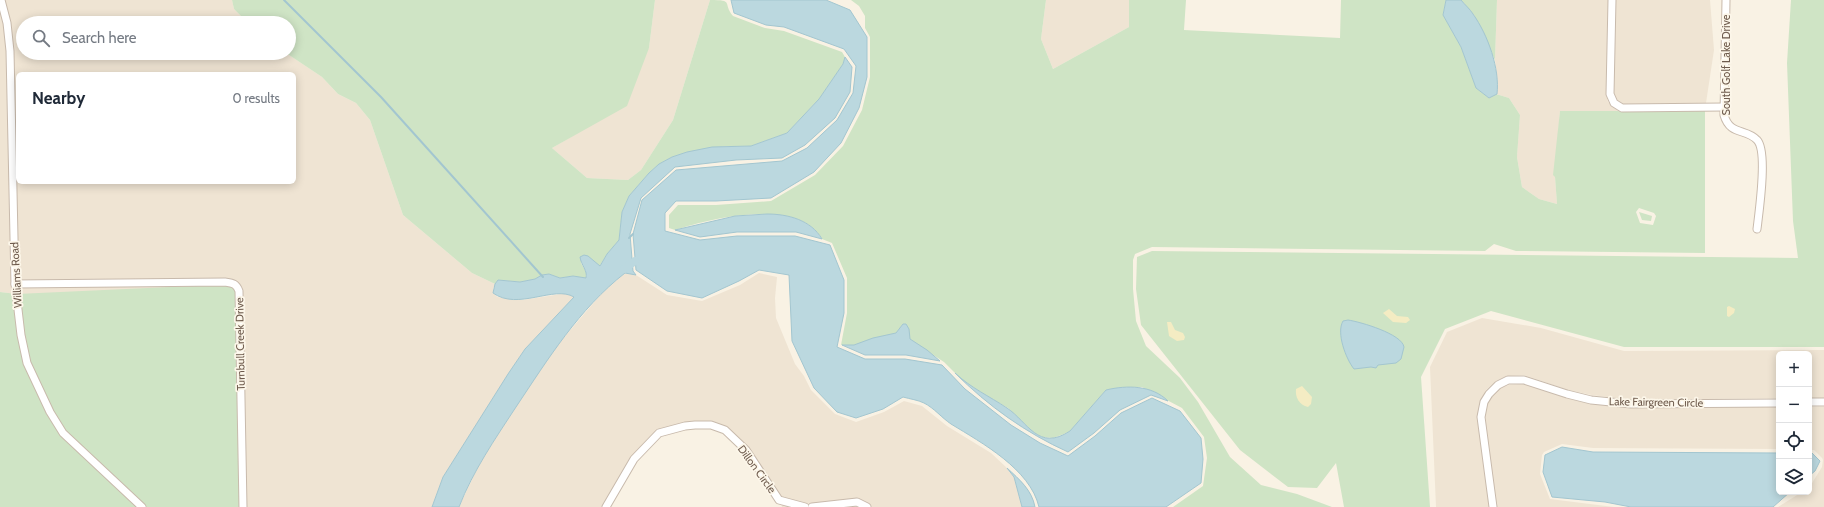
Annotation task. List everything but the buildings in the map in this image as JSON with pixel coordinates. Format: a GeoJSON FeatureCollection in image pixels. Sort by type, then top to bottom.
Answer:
{"type":"FeatureCollection","features":[{"type":"Feature","properties":{"kind":"street","name":"Williams Road"},"geometry":{"type":"LineString","coordinates":[[1,0],[7,23],[10,51],[15,284],[21,335],[27,364],[50,412],[63,433],[142,507]]}},
{"type":"Feature","properties":{"kind":"street"},"geometry":{"type":"LineString","coordinates":[[1612,0],[1610,94],[1614,103],[1622,108],[1724,107]]}},
{"type":"Feature","properties":{"kind":"street","name":"South Golf Lake Drive"},"geometry":{"type":"LineString","coordinates":[[1726,0],[1724,115],[1728,125],[1736,131],[1756,139],[1762,149],[1757,229]]}},
{"type":"Feature","properties":{"kind":"street","name":"Turnbull Creek Drive"},"geometry":{"type":"LineString","coordinates":[[15,284],[225,282],[234,283],[237,285],[239,291],[241,347],[243,507]]}},
{"type":"Feature","properties":{"kind":"street","name":"Lake Fairgreen Circle"},"geometry":{"type":"LineString","coordinates":[[1493,507],[1481,417],[1484,402],[1489,394],[1498,385],[1508,380],[1524,380],[1591,400],[1631,404],[1776,403]]}},
{"type":"Feature","properties":{"kind":"street"},"geometry":{"type":"LineString","coordinates":[[1812,402],[1824,402]]}},
{"type":"Feature","properties":{"kind":"street","name":"Dillon Circle"},"geometry":{"type":"LineString","coordinates":[[606,507],[634,459],[658,433],[685,426],[712,425],[725,430],[746,450],[779,500],[805,507]]}},
{"type":"Feature","properties":{"kind":"street"},"geometry":{"type":"LineString","coordinates":[[812,507],[857,502],[867,507]]}},
{"type":"Feature","properties":{"kind":"shaded area"},"geometry":{"type":"Polygon","coordinates":[[[0,0],[232,0],[234,9],[241,16],[16,16],[16,60],[296,60],[322,77],[338,94],[356,103],[370,120],[403,215],[472,273],[495,284],[493,289],[497,297],[523,300],[569,294],[574,297],[525,349],[508,374],[443,477],[432,507],[242,507],[17,294],[0,292],[0,0]]]}},
{"type":"Feature","properties":{"kind":"shaded area"},"geometry":{"type":"Polygon","coordinates":[[[655,0],[710,0],[673,120],[641,170],[628,180],[587,178],[552,148],[571,137],[649,48],[655,0]]]}},
{"type":"Feature","properties":{"kind":"shaded area"},"geometry":{"type":"Polygon","coordinates":[[[1046,0],[1129,0],[1129,27],[1053,69],[1041,39],[1046,0]]]}},
{"type":"Feature","properties":{"kind":"shaded area"},"geometry":{"type":"Polygon","coordinates":[[[1497,0],[1608,0],[1606,94],[1608,102],[1618,111],[1560,111],[1555,177],[1557,204],[1539,199],[1522,187],[1517,157],[1520,115],[1509,98],[1496,94],[1498,84],[1495,60],[1497,0]]]}},
{"type":"Feature","properties":{"kind":"shaded area"},"geometry":{"type":"Polygon","coordinates":[[[1616,0],[1710,0],[1714,50],[1706,103],[1623,104],[1617,100],[1614,94],[1616,0]]]}},
{"type":"Feature","properties":{"kind":"shaded area"},"geometry":{"type":"Polygon","coordinates":[[[625,273],[636,275],[667,295],[702,301],[740,285],[759,273],[777,277],[775,298],[776,318],[795,364],[804,376],[811,390],[835,414],[856,422],[884,412],[904,401],[922,406],[947,426],[991,453],[1007,468],[1014,477],[1022,507],[782,507],[781,502],[743,451],[717,428],[692,428],[662,431],[645,446],[609,507],[459,507],[481,460],[554,349],[602,293],[625,273]]]}},
{"type":"Feature","properties":{"kind":"shaded area"},"geometry":{"type":"Polygon","coordinates":[[[1482,318],[1541,328],[1624,351],[1824,350],[1824,398],[1812,398],[1812,351],[1776,351],[1776,398],[1631,400],[1568,390],[1524,375],[1507,376],[1496,381],[1486,390],[1480,402],[1478,418],[1489,507],[1436,507],[1430,367],[1447,332],[1482,318]]]}},
{"type":"Feature","properties":{"kind":"shaded area"},"geometry":{"type":"Polygon","coordinates":[[[1524,384],[1566,398],[1591,404],[1631,408],[1776,407],[1776,449],[1593,448],[1562,444],[1544,452],[1542,455],[1540,474],[1550,499],[1614,507],[1496,507],[1485,417],[1487,404],[1492,397],[1500,388],[1509,385],[1524,384]]]}},
{"type":"Feature","properties":{"kind":"shaded area"},"geometry":{"type":"Polygon","coordinates":[[[1812,407],[1824,407],[1824,507],[1778,507],[1797,495],[1812,495],[1812,483],[1822,467],[1823,460],[1814,450],[1812,450],[1812,407]]]}},
{"type":"Feature","properties":{"kind":"green space"},"geometry":{"type":"Polygon","coordinates":[[[232,0],[655,0],[649,48],[627,106],[552,148],[587,178],[628,180],[641,170],[673,120],[710,0],[723,1],[727,3],[733,16],[765,28],[784,31],[842,52],[845,57],[843,64],[819,99],[787,133],[751,146],[728,146],[688,152],[672,157],[659,164],[629,196],[622,212],[619,240],[607,254],[599,267],[588,256],[581,263],[586,272],[586,279],[573,276],[560,278],[549,274],[520,282],[498,280],[495,284],[472,273],[403,215],[370,120],[356,103],[338,94],[322,77],[296,60],[296,16],[241,16],[234,9],[232,0]]]}},
{"type":"Feature","properties":{"kind":"green space"},"geometry":{"type":"Polygon","coordinates":[[[851,0],[1046,0],[1041,39],[1053,69],[1129,27],[1129,0],[1186,0],[1184,30],[1340,38],[1341,0],[1446,0],[1443,15],[1461,47],[1476,88],[1489,98],[1496,94],[1509,98],[1520,115],[1517,157],[1522,187],[1539,199],[1557,204],[1555,177],[1553,175],[1560,111],[1705,111],[1705,253],[1516,251],[1494,244],[1485,251],[1152,247],[1135,254],[1133,260],[1133,289],[1136,321],[1146,346],[1180,378],[1198,402],[1230,457],[1261,485],[1297,494],[1332,507],[1173,507],[1203,486],[1207,458],[1204,437],[1182,408],[1142,387],[1106,390],[1070,431],[1053,438],[1042,437],[1034,433],[1008,408],[978,391],[961,379],[944,362],[909,339],[909,333],[903,324],[896,333],[854,345],[841,345],[847,313],[847,278],[832,243],[822,239],[811,226],[795,218],[754,214],[710,220],[675,230],[669,228],[669,215],[678,205],[716,205],[771,201],[815,175],[843,146],[862,110],[870,77],[870,37],[865,28],[865,16],[859,6],[851,0]],[[1639,208],[1636,212],[1640,223],[1653,225],[1656,216],[1654,213],[1639,208]]]}},
{"type":"Feature","properties":{"kind":"green space"},"geometry":{"type":"Polygon","coordinates":[[[1461,0],[1497,0],[1495,60],[1474,15],[1461,0]]]}},
{"type":"Feature","properties":{"kind":"green space"},"geometry":{"type":"Polygon","coordinates":[[[1791,0],[1824,0],[1824,347],[1624,347],[1491,311],[1445,329],[1421,377],[1430,507],[1344,507],[1336,463],[1317,488],[1288,487],[1240,450],[1141,325],[1136,289],[1137,257],[1152,251],[1798,258],[1793,221],[1787,63],[1791,0]]]}},
{"type":"Feature","properties":{"kind":"green space"},"geometry":{"type":"Polygon","coordinates":[[[1639,212],[1652,216],[1651,221],[1642,220],[1639,212]]]}},
{"type":"Feature","properties":{"kind":"green space"},"geometry":{"type":"Polygon","coordinates":[[[236,285],[242,507],[0,507],[0,292],[17,294],[236,285]]]}},
{"type":"Feature","properties":{"kind":"sand"},"geometry":{"type":"Polygon","coordinates":[[[1729,306],[1735,309],[1734,313],[1729,317],[1727,316],[1727,307],[1729,306]]]}},
{"type":"Feature","properties":{"kind":"sand"},"geometry":{"type":"Polygon","coordinates":[[[1389,309],[1397,316],[1408,317],[1410,320],[1406,323],[1393,322],[1383,313],[1389,309]]]}},
{"type":"Feature","properties":{"kind":"sand"},"geometry":{"type":"Polygon","coordinates":[[[1167,322],[1171,322],[1175,330],[1183,333],[1185,337],[1184,340],[1177,341],[1169,336],[1167,322]]]}},
{"type":"Feature","properties":{"kind":"sand"},"geometry":{"type":"Polygon","coordinates":[[[1302,386],[1312,397],[1311,404],[1308,407],[1300,403],[1296,395],[1296,389],[1302,386]]]}},
{"type":"Feature","properties":{"kind":"water"},"geometry":{"type":"Polygon","coordinates":[[[731,0],[826,0],[850,10],[867,37],[867,77],[859,108],[841,143],[814,172],[771,198],[716,201],[676,201],[665,213],[665,231],[700,240],[737,236],[795,236],[830,245],[844,280],[844,313],[837,347],[865,359],[905,359],[942,365],[965,389],[1011,425],[1040,443],[1068,456],[1095,436],[1121,413],[1152,398],[1180,411],[1201,438],[1203,459],[1201,483],[1166,507],[1039,507],[1034,493],[1026,481],[1003,458],[951,424],[924,403],[903,397],[883,409],[856,418],[837,412],[814,388],[792,341],[789,275],[759,270],[702,298],[667,291],[636,270],[633,234],[642,200],[676,170],[782,161],[807,148],[837,120],[853,93],[856,66],[844,49],[784,27],[766,25],[734,13],[731,0]]]}},
{"type":"Feature","properties":{"kind":"water"},"geometry":{"type":"Polygon","coordinates":[[[1446,0],[1461,0],[1470,10],[1484,32],[1492,52],[1497,74],[1497,94],[1489,98],[1476,88],[1461,47],[1443,15],[1446,0]]]}},
{"type":"Feature","properties":{"kind":"water"},"geometry":{"type":"Polygon","coordinates":[[[845,57],[852,67],[850,92],[835,118],[805,145],[782,158],[736,160],[675,167],[641,198],[630,234],[633,271],[636,275],[625,273],[608,287],[593,302],[565,336],[492,443],[471,481],[459,507],[432,507],[443,477],[508,374],[525,349],[574,297],[566,294],[556,294],[513,300],[503,298],[493,293],[495,284],[498,280],[520,282],[549,274],[560,278],[573,276],[586,278],[586,273],[580,257],[584,255],[588,256],[600,266],[607,254],[619,240],[622,212],[629,196],[659,164],[672,157],[687,152],[712,147],[751,146],[787,133],[819,99],[843,64],[845,57]]]}},
{"type":"Feature","properties":{"kind":"water"},"geometry":{"type":"Polygon","coordinates":[[[767,214],[783,215],[798,219],[812,227],[822,239],[796,232],[737,232],[700,237],[675,230],[735,216],[767,214]]]}},
{"type":"Feature","properties":{"kind":"water"},"geometry":{"type":"Polygon","coordinates":[[[1348,320],[1380,329],[1402,342],[1404,347],[1401,359],[1396,363],[1378,365],[1376,368],[1371,367],[1354,369],[1345,353],[1341,339],[1341,326],[1343,321],[1348,320]]]}},
{"type":"Feature","properties":{"kind":"water"},"geometry":{"type":"Polygon","coordinates":[[[903,324],[906,324],[909,329],[910,339],[940,361],[906,355],[865,355],[842,345],[854,345],[873,338],[896,333],[903,324]]]}},
{"type":"Feature","properties":{"kind":"water"},"geometry":{"type":"Polygon","coordinates":[[[955,373],[974,388],[1007,408],[1034,433],[1042,437],[1059,437],[1070,431],[1106,390],[1122,387],[1147,389],[1162,396],[1168,401],[1151,395],[1120,410],[1094,433],[1068,452],[1052,445],[1008,418],[981,397],[955,373]]]}},
{"type":"Feature","properties":{"kind":"water"},"geometry":{"type":"Polygon","coordinates":[[[1562,447],[1593,452],[1776,453],[1776,495],[1787,495],[1773,507],[1631,507],[1605,502],[1552,497],[1543,472],[1545,455],[1562,447]]]}},
{"type":"Feature","properties":{"kind":"water"},"geometry":{"type":"Polygon","coordinates":[[[1812,453],[1820,461],[1812,474],[1812,453]]]}},
{"type":"Feature","properties":{"kind":"water"},"geometry":{"type":"Polygon","coordinates":[[[1007,468],[1028,490],[1035,507],[1022,507],[1014,477],[1007,468]]]}},
{"type":"Feature","properties":{"kind":"waterway"},"geometry":{"type":"LineString","coordinates":[[284,0],[381,97],[543,277]]}},
{"type":"Feature","properties":{"kind":"waterway"},"geometry":{"type":"LineString","coordinates":[[629,238],[633,234]]}},
{"type":"Feature","properties":{"kind":"waterway"},"geometry":{"type":"LineString","coordinates":[[624,269],[635,261]]}}]}
